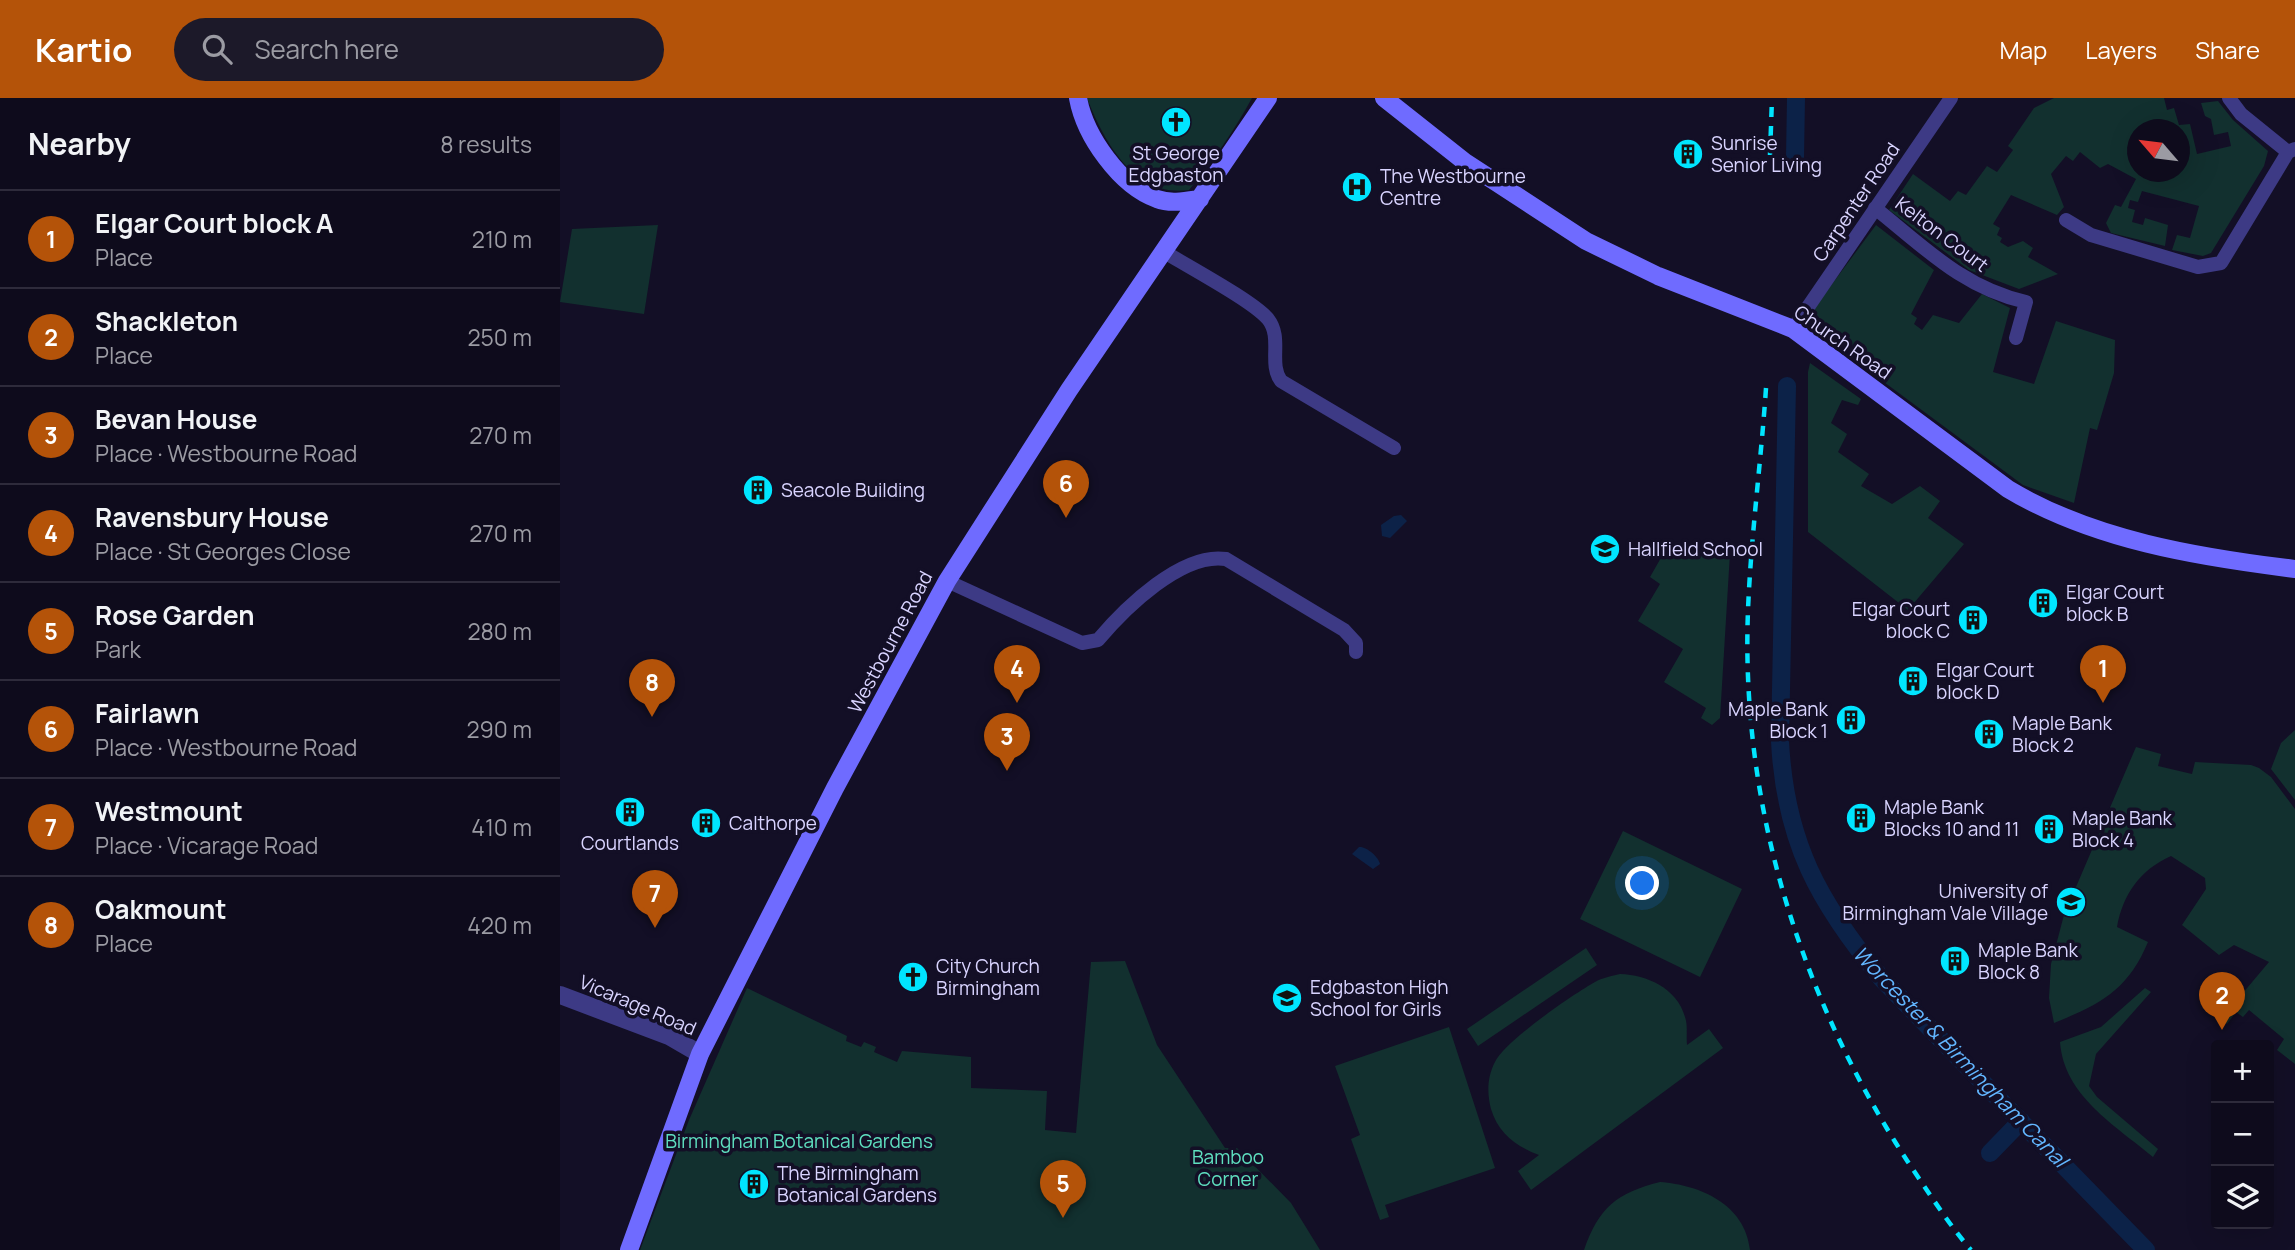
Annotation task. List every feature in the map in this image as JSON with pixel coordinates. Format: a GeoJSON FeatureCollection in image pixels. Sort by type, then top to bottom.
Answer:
{"type":"FeatureCollection","features":[{"type":"Feature","properties":{"kind":"main road"},"geometry":{"type":"LineString","coordinates":[[1078,98],[1094,137],[1110,162],[1142,192],[1159,200],[1200,199]]}},
{"type":"Feature","properties":{"kind":"main road","name":"Westbourne Road"},"geometry":{"type":"LineString","coordinates":[[629,1250],[700,1054],[835,788],[947,581],[981,524],[1268,98]]}},
{"type":"Feature","properties":{"kind":"main road","name":"Church Road"},"geometry":{"type":"LineString","coordinates":[[1384,98],[1465,162],[1586,241],[1658,275],[1793,329],[2008,489],[2043,510],[2189,554],[2295,569]]}},
{"type":"Feature","properties":{"kind":"street","name":"Carpenter Road"},"geometry":{"type":"LineString","coordinates":[[1793,329],[1951,98]]}},
{"type":"Feature","properties":{"kind":"street"},"geometry":{"type":"LineString","coordinates":[[2066,220],[2091,235],[2198,267],[2221,262],[2292,151],[2241,114],[2229,98]]}},
{"type":"Feature","properties":{"kind":"street","name":"Kelton Court"},"geometry":{"type":"LineString","coordinates":[[1875,208],[1961,277],[1996,295],[2026,302],[2016,338]]}},
{"type":"Feature","properties":{"kind":"street"},"geometry":{"type":"LineString","coordinates":[[1163,251],[1269,320],[1277,348],[1274,365],[1281,380],[1394,448]]}},
{"type":"Feature","properties":{"kind":"street"},"geometry":{"type":"LineString","coordinates":[[947,581],[1082,643],[1098,640],[1126,608],[1195,560],[1212,556],[1226,559],[1314,619],[1344,630],[1356,643],[1356,652]]}},
{"type":"Feature","properties":{"kind":"street","name":"Vicarage Road"},"geometry":{"type":"LineString","coordinates":[[560,995],[669,1036],[700,1054]]}},
{"type":"Feature","properties":{"kind":"green space"},"geometry":{"type":"Polygon","coordinates":[[[1087,98],[1252,98],[1223,145],[1189,190],[1170,190],[1137,176],[1124,164],[1103,132],[1087,98]]]}},
{"type":"Feature","properties":{"kind":"green space"},"geometry":{"type":"Polygon","coordinates":[[[2054,98],[2164,98],[2167,110],[2174,108],[2177,119],[2127,119],[2127,174],[2108,164],[2100,168],[2080,152],[2073,161],[2066,156],[2051,174],[2064,207],[2057,215],[2011,195],[1993,224],[2000,228],[1997,235],[2002,238],[2000,242],[2008,247],[2023,241],[2033,248],[2028,257],[2058,274],[2019,289],[1969,270],[1889,210],[1913,174],[1950,201],[1958,191],[1966,195],[1987,166],[1997,172],[2013,150],[2008,146],[2034,108],[2054,98]]]}},
{"type":"Feature","properties":{"kind":"green space"},"geometry":{"type":"Polygon","coordinates":[[[2218,101],[2233,120],[2268,151],[2264,166],[2211,253],[2203,256],[2172,250],[2177,235],[2190,238],[2199,206],[2142,191],[2138,202],[2130,200],[2128,208],[2135,210],[2132,222],[2143,225],[2145,218],[2168,225],[2165,246],[2111,233],[2106,223],[2115,205],[2121,207],[2134,182],[2190,182],[2190,124],[2197,154],[2231,146],[2228,132],[2214,135],[2211,119],[2205,116],[2201,103],[2218,101]]]}},
{"type":"Feature","properties":{"kind":"green space"},"geometry":{"type":"Polygon","coordinates":[[[658,225],[644,314],[560,302],[572,229],[658,225]]]}},
{"type":"Feature","properties":{"kind":"green space"},"geometry":{"type":"Polygon","coordinates":[[[1876,225],[1934,270],[1911,314],[1917,318],[1914,324],[1922,330],[1933,315],[1959,323],[1982,294],[2010,308],[1993,372],[2034,384],[2056,321],[2115,340],[2114,373],[2097,430],[2090,428],[2074,503],[2023,485],[1811,328],[1812,311],[1876,225]]]}},
{"type":"Feature","properties":{"kind":"green space"},"geometry":{"type":"Polygon","coordinates":[[[1810,363],[1861,399],[1858,405],[1842,400],[1831,423],[1847,434],[1838,452],[1869,474],[1861,486],[1892,504],[1920,486],[1940,501],[1928,518],[1964,544],[1908,610],[1808,532],[1810,363]]]}},
{"type":"Feature","properties":{"kind":"green space"},"geometry":{"type":"Polygon","coordinates":[[[1688,544],[1721,546],[1730,553],[1720,718],[1712,725],[1701,718],[1706,708],[1664,682],[1683,649],[1638,621],[1660,584],[1650,577],[1662,556],[1667,555],[1668,549],[1685,549],[1688,544]]]}},
{"type":"Feature","properties":{"kind":"green space"},"geometry":{"type":"Polygon","coordinates":[[[2295,730],[2295,800],[2271,769],[2281,743],[2295,730]]]}},
{"type":"Feature","properties":{"kind":"green space"},"geometry":{"type":"Polygon","coordinates":[[[2136,747],[2161,754],[2158,766],[2192,774],[2195,762],[2251,765],[2259,768],[2271,777],[2295,809],[2295,1064],[2277,1050],[2284,1039],[2249,1010],[2243,1017],[2236,1012],[2227,1024],[2221,1019],[2269,962],[2234,945],[2219,955],[2182,925],[2206,889],[2205,878],[2171,856],[2150,868],[2135,884],[2120,915],[2117,927],[2148,942],[2131,972],[2122,984],[2099,1002],[2054,1023],[2049,998],[2051,964],[2064,915],[2136,747]]]}},
{"type":"Feature","properties":{"kind":"green space"},"geometry":{"type":"Polygon","coordinates":[[[1623,831],[1742,889],[1700,977],[1580,919],[1623,831]]]}},
{"type":"Feature","properties":{"kind":"green space"},"geometry":{"type":"Polygon","coordinates":[[[1586,948],[1597,965],[1478,1046],[1467,1029],[1586,948]]]}},
{"type":"Feature","properties":{"kind":"green space","name":"Birmingham Botanical Gardens"},"geometry":{"type":"Polygon","coordinates":[[[1125,961],[1157,1045],[1225,1148],[1237,1148],[1291,1203],[1320,1250],[640,1250],[689,1120],[747,988],[847,1036],[846,1041],[861,1047],[864,1042],[876,1047],[874,1052],[897,1062],[902,1051],[971,1057],[971,1088],[1047,1091],[1045,1130],[1076,1133],[1091,962],[1125,961]]]}},
{"type":"Feature","properties":{"kind":"green space"},"geometry":{"type":"Polygon","coordinates":[[[1620,974],[1650,980],[1675,998],[1686,1020],[1687,1045],[1709,1029],[1723,1048],[1531,1190],[1518,1171],[1539,1155],[1509,1138],[1494,1118],[1488,1091],[1492,1068],[1501,1053],[1540,1019],[1595,982],[1620,974]]]}},
{"type":"Feature","properties":{"kind":"green space"},"geometry":{"type":"Polygon","coordinates":[[[2145,988],[2151,992],[2096,1054],[2089,1086],[2097,1097],[2158,1149],[2153,1157],[2108,1121],[2081,1094],[2064,1061],[2060,1042],[2101,1027],[2145,988]]]}},
{"type":"Feature","properties":{"kind":"green space"},"geometry":{"type":"Polygon","coordinates":[[[1449,1027],[1495,1168],[1385,1205],[1389,1217],[1380,1220],[1351,1139],[1360,1135],[1335,1066],[1449,1027]]]}},
{"type":"Feature","properties":{"kind":"green space"},"geometry":{"type":"Polygon","coordinates":[[[1660,1182],[1690,1187],[1718,1200],[1730,1209],[1746,1234],[1750,1250],[1584,1250],[1596,1223],[1611,1204],[1632,1191],[1660,1182]]]}},
{"type":"Feature","properties":{"kind":"water"},"geometry":{"type":"Polygon","coordinates":[[[1401,515],[1407,521],[1390,538],[1382,536],[1381,525],[1394,516],[1401,515]]]}},
{"type":"Feature","properties":{"kind":"water"},"geometry":{"type":"Polygon","coordinates":[[[1359,847],[1372,852],[1380,864],[1373,869],[1352,854],[1359,847]]]}},
{"type":"Feature","properties":{"kind":"waterway","name":"Worcester & Birmingham Canal"},"geometry":{"type":"LineString","coordinates":[[1795,158],[1796,98]]}},
{"type":"Feature","properties":{"kind":"waterway","name":"Worcester & Birmingham Canal"},"geometry":{"type":"LineString","coordinates":[[1787,386],[1780,741],[1789,810],[1809,869],[1840,924],[1882,979],[2146,1250]]}},
{"type":"Feature","properties":{"kind":"waterway"},"geometry":{"type":"LineString","coordinates":[[1990,1153],[2021,1121]]}},
{"type":"Feature","properties":{"kind":"railway"},"geometry":{"type":"LineString","coordinates":[[1770,155],[1772,98]]}},
{"type":"Feature","properties":{"kind":"railway"},"geometry":{"type":"LineString","coordinates":[[1766,388],[1749,582],[1748,686],[1755,760],[1768,834],[1788,907],[1812,978],[1843,1047],[1878,1113],[1918,1177],[1971,1250]]}},
{"type":"Feature","properties":{"kind":"place","name":"St George Edgbaston"},"geometry":{"type":"Point","coordinates":[1176,122]}},
{"type":"Feature","properties":{"kind":"place","name":"Sunrise Senior Living"},"geometry":{"type":"Point","coordinates":[1688,154]}},
{"type":"Feature","properties":{"kind":"place","name":"The Westbourne Centre"},"geometry":{"type":"Point","coordinates":[1357,187]}},
{"type":"Feature","properties":{"kind":"place","name":"Seacole Building"},"geometry":{"type":"Point","coordinates":[758,490]}},
{"type":"Feature","properties":{"kind":"place","name":"Fairlawn"},"geometry":{"type":"Point","coordinates":[1066,518]}},
{"type":"Feature","properties":{"kind":"place","name":"Hallfield School"},"geometry":{"type":"Point","coordinates":[1605,549]}},
{"type":"Feature","properties":{"kind":"place","name":"Elgar Court block B"},"geometry":{"type":"Point","coordinates":[2043,603]}},
{"type":"Feature","properties":{"kind":"place","name":"Elgar Court block C"},"geometry":{"type":"Point","coordinates":[1973,620]}},
{"type":"Feature","properties":{"kind":"place","name":"Elgar Court block D"},"geometry":{"type":"Point","coordinates":[1913,681]}},
{"type":"Feature","properties":{"kind":"place","name":"Ravensbury House"},"geometry":{"type":"Point","coordinates":[1017,703]}},
{"type":"Feature","properties":{"kind":"place","name":"Elgar Court block A"},"geometry":{"type":"Point","coordinates":[2103,703]}},
{"type":"Feature","properties":{"kind":"place","name":"Oakmount"},"geometry":{"type":"Point","coordinates":[652,717]}},
{"type":"Feature","properties":{"kind":"place","name":"Maple Bank Block 1"},"geometry":{"type":"Point","coordinates":[1851,720]}},
{"type":"Feature","properties":{"kind":"place","name":"Maple Bank Block 2"},"geometry":{"type":"Point","coordinates":[1989,734]}},
{"type":"Feature","properties":{"kind":"place","name":"Bevan House"},"geometry":{"type":"Point","coordinates":[1007,771]}},
{"type":"Feature","properties":{"kind":"place","name":"Courtlands"},"geometry":{"type":"Point","coordinates":[630,812]}},
{"type":"Feature","properties":{"kind":"place","name":"Maple Bank Blocks 10 and 11"},"geometry":{"type":"Point","coordinates":[1861,818]}},
{"type":"Feature","properties":{"kind":"place","name":"Calthorpe"},"geometry":{"type":"Point","coordinates":[706,823]}},
{"type":"Feature","properties":{"kind":"place","name":"Maple Bank Block 4"},"geometry":{"type":"Point","coordinates":[2049,829]}},
{"type":"Feature","properties":{"kind":"place","name":"University of Birmingham Vale Village"},"geometry":{"type":"Point","coordinates":[2071,902]}},
{"type":"Feature","properties":{"kind":"place","name":"Westmount"},"geometry":{"type":"Point","coordinates":[655,928]}},
{"type":"Feature","properties":{"kind":"place","name":"Maple Bank Block 8"},"geometry":{"type":"Point","coordinates":[1955,961]}},
{"type":"Feature","properties":{"kind":"place","name":"City Church Birmingham"},"geometry":{"type":"Point","coordinates":[913,977]}},
{"type":"Feature","properties":{"kind":"place","name":"Edgbaston High School for Girls"},"geometry":{"type":"Point","coordinates":[1287,998]}},
{"type":"Feature","properties":{"kind":"place","name":"Shackleton"},"geometry":{"type":"Point","coordinates":[2222,1030]}},
{"type":"Feature","properties":{"kind":"place","name":"The Birmingham Botanical Gardens"},"geometry":{"type":"Point","coordinates":[754,1184]}},
{"type":"Feature","properties":{"kind":"place","name":"Rose Garden"},"geometry":{"type":"Point","coordinates":[1063,1218]}},
{"type":"Feature","properties":{"kind":"park label","name":"Bamboo Corner"},"geometry":{"type":"Point","coordinates":[1228,1168]}}]}
